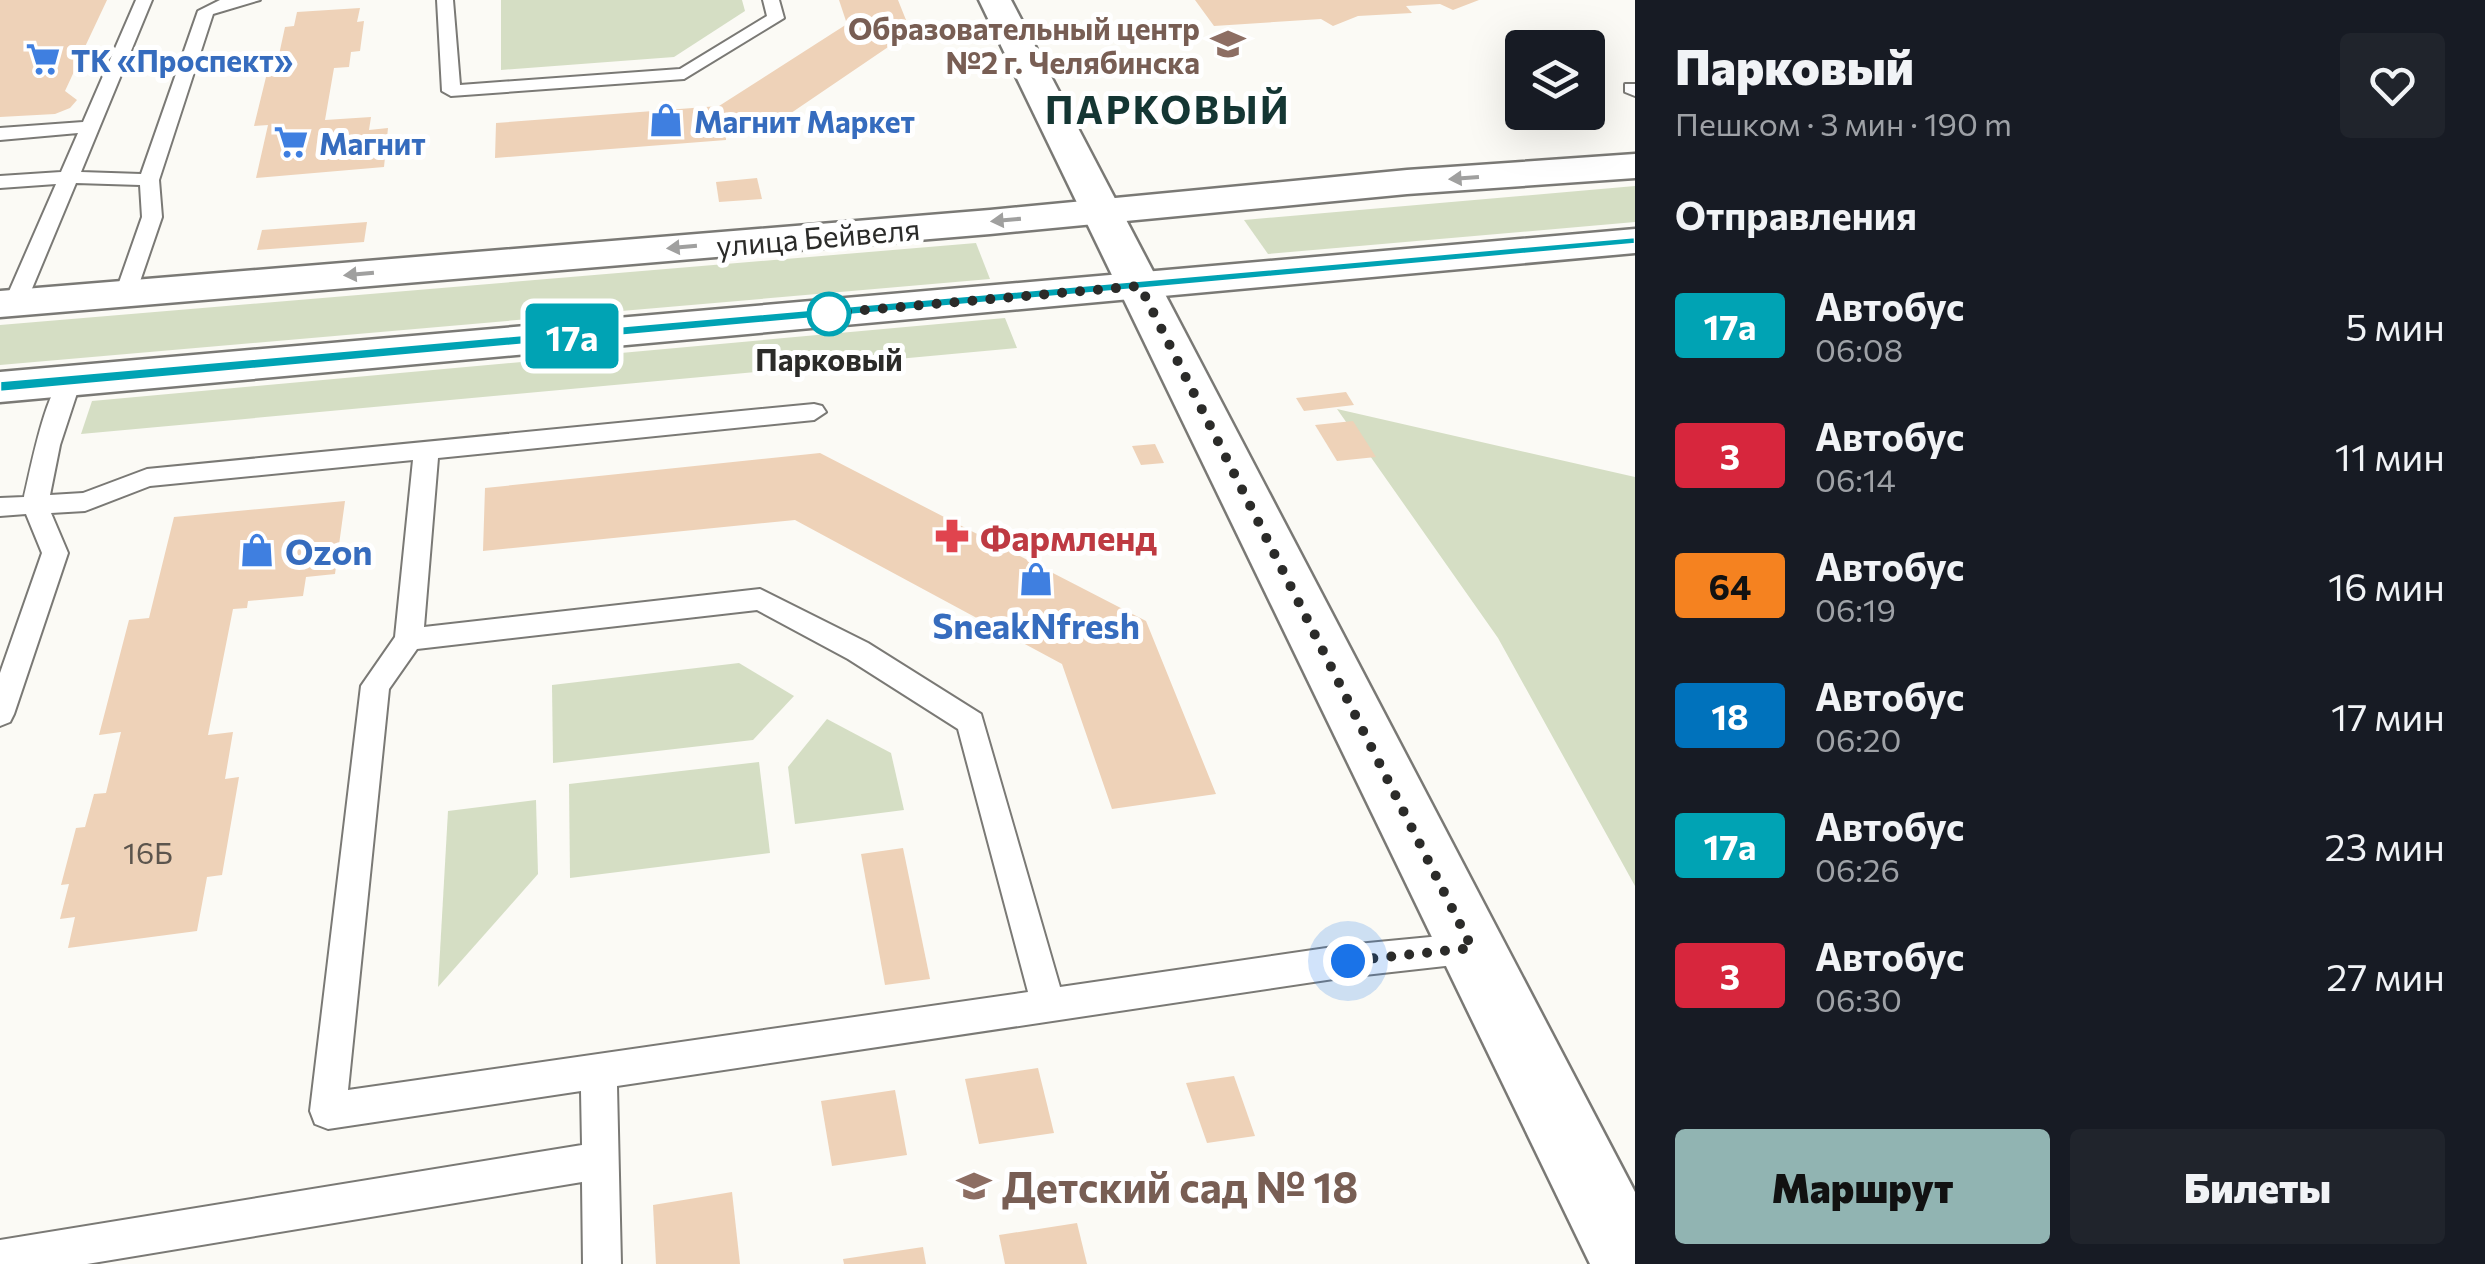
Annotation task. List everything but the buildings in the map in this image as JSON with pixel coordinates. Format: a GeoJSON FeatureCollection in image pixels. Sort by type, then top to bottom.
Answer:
{"type":"FeatureCollection","features":[{"type":"Feature","properties":{"kind":"main road"},"geometry":{"type":"LineString","coordinates":[[994,0],[1632,1264]]}},
{"type":"Feature","properties":{"kind":"main road","name":"улица Бейвеля"},"geometry":{"type":"LineString","coordinates":[[7,303],[1407,182],[1635,166]]}},
{"type":"Feature","properties":{"kind":"main road"},"geometry":{"type":"LineString","coordinates":[[0,387],[1635,242]]}},
{"type":"Feature","properties":{"kind":"lane"},"geometry":{"type":"LineString","coordinates":[[7,303],[68,177],[144,0]]}},
{"type":"Feature","properties":{"kind":"lane"},"geometry":{"type":"LineString","coordinates":[[126,294],[152,217],[150,180],[206,11],[230,2],[252,0]]}},
{"type":"Feature","properties":{"kind":"lane"},"geometry":{"type":"LineString","coordinates":[[445,0],[451,91],[684,74],[776,18],[772,0]]}},
{"type":"Feature","properties":{"kind":"lane"},"geometry":{"type":"LineString","coordinates":[[0,134],[89,127]]}},
{"type":"Feature","properties":{"kind":"lane"},"geometry":{"type":"LineString","coordinates":[[0,182],[68,177],[150,180]]}},
{"type":"Feature","properties":{"kind":"lane"},"geometry":{"type":"LineString","coordinates":[[0,714],[55,553],[35,506],[48,444],[69,380]]}},
{"type":"Feature","properties":{"kind":"lane"},"geometry":{"type":"LineString","coordinates":[[0,507],[84,502],[147,478],[814,412]]}},
{"type":"Feature","properties":{"kind":"lane"},"geometry":{"type":"LineString","coordinates":[[426,451],[409,639],[376,686],[328,1111],[1348,961],[1472,948]]}},
{"type":"Feature","properties":{"kind":"lane"},"geometry":{"type":"LineString","coordinates":[[409,639],[760,599],[858,651],[971,722],[1048,1007]]}},
{"type":"Feature","properties":{"kind":"lane"},"geometry":{"type":"LineString","coordinates":[[599,1073],[602,1264]]}},
{"type":"Feature","properties":{"kind":"lane"},"geometry":{"type":"LineString","coordinates":[[0,1259],[599,1161]]}},
{"type":"Feature","properties":{"kind":"green space"},"geometry":{"type":"Polygon","coordinates":[[[501,0],[742,0],[745,11],[674,57],[501,70],[501,0]]]}},
{"type":"Feature","properties":{"kind":"green space"},"geometry":{"type":"Polygon","coordinates":[[[1635,186],[1635,222],[1268,254],[1244,220],[1635,186]]]}},
{"type":"Feature","properties":{"kind":"green space"},"geometry":{"type":"Polygon","coordinates":[[[976,243],[990,279],[0,365],[0,325],[976,243]]]}},
{"type":"Feature","properties":{"kind":"green space"},"geometry":{"type":"Polygon","coordinates":[[[1005,318],[1017,348],[81,434],[92,401],[1005,318]]]}},
{"type":"Feature","properties":{"kind":"green space"},"geometry":{"type":"Polygon","coordinates":[[[1337,409],[1635,477],[1635,886],[1498,638],[1337,409]]]}},
{"type":"Feature","properties":{"kind":"green space"},"geometry":{"type":"Polygon","coordinates":[[[739,663],[794,696],[753,740],[553,763],[552,685],[739,663]]]}},
{"type":"Feature","properties":{"kind":"green space"},"geometry":{"type":"Polygon","coordinates":[[[827,719],[891,753],[904,810],[795,824],[788,767],[827,719]]]}},
{"type":"Feature","properties":{"kind":"green space"},"geometry":{"type":"Polygon","coordinates":[[[759,762],[770,853],[570,878],[569,784],[759,762]]]}},
{"type":"Feature","properties":{"kind":"green space"},"geometry":{"type":"Polygon","coordinates":[[[536,800],[538,874],[438,987],[448,811],[536,800]]]}},
{"type":"Feature","properties":{"kind":"bus line","name":"17a"},"geometry":{"type":"LineString","coordinates":[[0,387],[1635,241]]}},
{"type":"Feature","properties":{"kind":"place","name":"Образовательный центр №2 г. Челябинска"},"geometry":{"type":"Point","coordinates":[1228,44]}},
{"type":"Feature","properties":{"kind":"place","name":"ТК «Проспект»"},"geometry":{"type":"Point","coordinates":[43,59]}},
{"type":"Feature","properties":{"kind":"place","name":"Магнит Маркет"},"geometry":{"type":"Point","coordinates":[666,120]}},
{"type":"Feature","properties":{"kind":"place","name":"Магнит"},"geometry":{"type":"Point","coordinates":[291,142]}},
{"type":"Feature","properties":{"kind":"place","name":"Парковый"},"geometry":{"type":"Point","coordinates":[829,314]}},
{"type":"Feature","properties":{"kind":"place","name":"Фармленд"},"geometry":{"type":"Point","coordinates":[952,536]}},
{"type":"Feature","properties":{"kind":"place","name":"Ozon"},"geometry":{"type":"Point","coordinates":[257,550]}},
{"type":"Feature","properties":{"kind":"place","name":"SneakNfresh"},"geometry":{"type":"Point","coordinates":[1036,579]}},
{"type":"Feature","properties":{"kind":"place","name":"Детский сад № 18"},"geometry":{"type":"Point","coordinates":[974,1186]}},
{"type":"Feature","properties":{"kind":"district","name":"ПАРКОВЫЙ"},"geometry":{"type":"Point","coordinates":[1168,108]}},
{"type":"Feature","properties":{"kind":"route"},"geometry":{"type":"LineString","coordinates":[[829,314],[820,314],[1140,286],[1472,948],[1348,961]]}}]}
